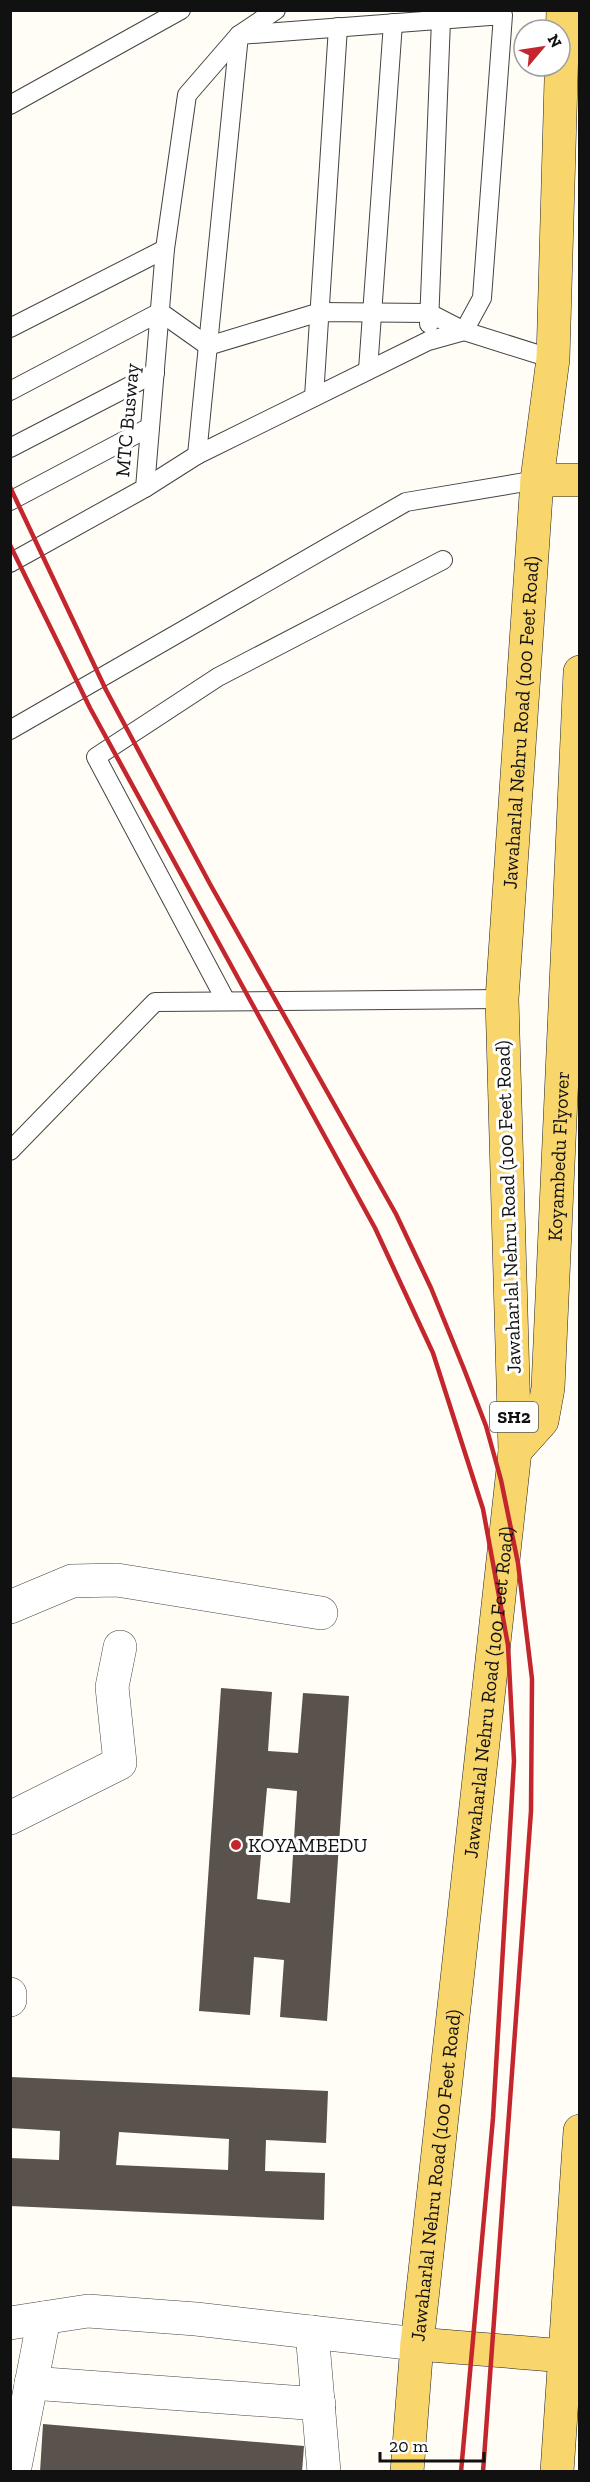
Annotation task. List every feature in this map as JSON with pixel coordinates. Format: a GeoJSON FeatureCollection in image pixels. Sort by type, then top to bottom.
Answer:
{"type":"FeatureCollection","features":[{"type":"Feature","properties":{"kind":"main road","name":"Jawaharlal Nehru Road (100 Feet Road)"},"geometry":{"type":"LineString","coordinates":[[407,2472],[417,2344],[515,1451],[502,999],[537,480],[554,359],[563,10]]}},
{"type":"Feature","properties":{"kind":"main road"},"geometry":{"type":"LineString","coordinates":[[537,480],[579,480]]}},
{"type":"Feature","properties":{"kind":"main road","name":"Koyambedu Flyover"},"geometry":{"type":"LineString","coordinates":[[515,1451],[542,1421],[548,1388],[579,672]]}},
{"type":"Feature","properties":{"kind":"main road"},"geometry":{"type":"LineString","coordinates":[[557,2472],[579,2131]]}},
{"type":"Feature","properties":{"kind":"main road"},"geometry":{"type":"LineString","coordinates":[[417,2344],[565,2356]]}},
{"type":"Feature","properties":{"kind":"street"},"geometry":{"type":"LineString","coordinates":[[10,1607],[72,1581],[117,1580],[321,1613]]}},
{"type":"Feature","properties":{"kind":"street"},"geometry":{"type":"LineString","coordinates":[[10,1818],[120,1763],[112,1687],[120,1647]]}},
{"type":"Feature","properties":{"kind":"street"},"geometry":{"type":"LineString","coordinates":[[10,1994],[10,2000]]}},
{"type":"Feature","properties":{"kind":"street"},"geometry":{"type":"LineString","coordinates":[[10,2323],[88,2310],[196,2319],[417,2344]]}},
{"type":"Feature","properties":{"kind":"street"},"geometry":{"type":"LineString","coordinates":[[14,2472],[44,2318]]}},
{"type":"Feature","properties":{"kind":"street"},"geometry":{"type":"LineString","coordinates":[[312,2332],[324,2472]]}},
{"type":"Feature","properties":{"kind":"street"},"geometry":{"type":"LineString","coordinates":[[31,2384],[319,2404]]}},
{"type":"Feature","properties":{"kind":"lane"},"geometry":{"type":"LineString","coordinates":[[10,105],[182,10]]}},
{"type":"Feature","properties":{"kind":"lane","name":"MTC Busway"},"geometry":{"type":"LineString","coordinates":[[10,563],[145,488],[165,249],[187,95],[239,35],[276,10]]}},
{"type":"Feature","properties":{"kind":"lane"},"geometry":{"type":"LineString","coordinates":[[145,488],[197,455],[368,370],[428,341],[464,331],[482,298],[503,15],[239,35],[197,455]]}},
{"type":"Feature","properties":{"kind":"lane"},"geometry":{"type":"LineString","coordinates":[[428,341],[441,20]]}},
{"type":"Feature","properties":{"kind":"lane"},"geometry":{"type":"LineString","coordinates":[[368,370],[393,23]]}},
{"type":"Feature","properties":{"kind":"lane"},"geometry":{"type":"LineString","coordinates":[[314,397],[338,27]]}},
{"type":"Feature","properties":{"kind":"lane"},"geometry":{"type":"LineString","coordinates":[[10,328],[165,249]]}},
{"type":"Feature","properties":{"kind":"lane"},"geometry":{"type":"LineString","coordinates":[[10,391],[160,312],[208,346]]}},
{"type":"Feature","properties":{"kind":"lane"},"geometry":{"type":"LineString","coordinates":[[208,346],[320,312],[429,313],[464,331],[554,359]]}},
{"type":"Feature","properties":{"kind":"lane"},"geometry":{"type":"LineString","coordinates":[[10,448],[154,373]]}},
{"type":"Feature","properties":{"kind":"lane"},"geometry":{"type":"LineString","coordinates":[[10,501],[150,427]]}},
{"type":"Feature","properties":{"kind":"lane"},"geometry":{"type":"LineString","coordinates":[[10,730],[406,502],[537,480]]}},
{"type":"Feature","properties":{"kind":"lane"},"geometry":{"type":"LineString","coordinates":[[226,1001],[96,757],[218,677],[443,560]]}},
{"type":"Feature","properties":{"kind":"lane"},"geometry":{"type":"LineString","coordinates":[[10,1151],[155,1002],[502,999]]}},
{"type":"Feature","properties":{"kind":"building","name":"KOYAMBEDU"},"geometry":{"type":"Polygon","coordinates":[[[221,1688],[272,1692],[268,1751],[298,1753],[303,1693],[349,1696],[327,2021],[280,2017],[284,1960],[254,1957],[250,2015],[199,2011],[221,1688]],[[267,1788],[257,1899],[290,1903],[297,1791],[267,1788]]]}},
{"type":"Feature","properties":{"kind":"building"},"geometry":{"type":"Polygon","coordinates":[[[10,2077],[328,2091],[326,2143],[266,2140],[265,2171],[325,2173],[324,2220],[10,2206],[10,2158],[59,2160],[60,2131],[10,2128],[10,2077]],[[119,2132],[116,2165],[228,2170],[229,2139],[119,2132]]]}},
{"type":"Feature","properties":{"kind":"building"},"geometry":{"type":"Polygon","coordinates":[[[43,2424],[304,2446],[302,2472],[40,2472],[43,2424]]]}},
{"type":"Feature","properties":{"kind":"railway"},"geometry":{"type":"LineString","coordinates":[[10,487],[106,690],[210,884],[396,1214],[431,1288],[464,1369],[486,1426],[501,1480],[518,1563],[532,1679],[531,1811],[483,2472]]}},
{"type":"Feature","properties":{"kind":"railway"},"geometry":{"type":"LineString","coordinates":[[10,545],[90,708],[375,1228],[433,1353],[483,1509],[508,1645],[514,1761],[493,2118],[461,2472]]}},
{"type":"Feature","properties":{"kind":"place","name":"KOYAMBEDU"},"geometry":{"type":"Point","coordinates":[236,1845]}}]}
